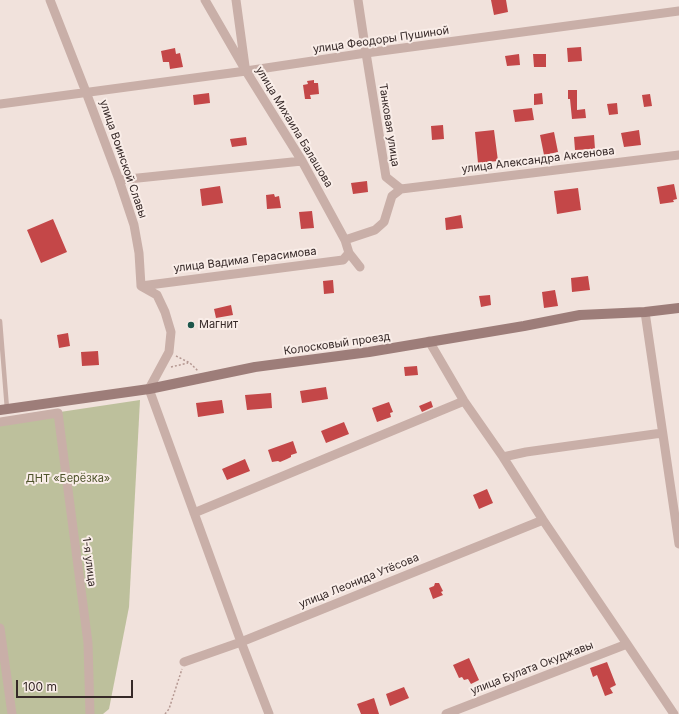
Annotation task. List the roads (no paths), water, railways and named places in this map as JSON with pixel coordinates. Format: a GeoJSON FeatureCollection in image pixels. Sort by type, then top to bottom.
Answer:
{"type":"FeatureCollection","features":[{"type":"Feature","properties":{"kind":"street","name":"улица Воинской Славы"},"geometry":{"type":"LineString","coordinates":[[50,0],[119,180],[134,225],[139,253],[141,286]]}},
{"type":"Feature","properties":{"kind":"street","name":"улица Михаила Балашова"},"geometry":{"type":"LineString","coordinates":[[205,0],[246,71],[302,161],[346,240],[349,254],[360,267]]}},
{"type":"Feature","properties":{"kind":"street"},"geometry":{"type":"LineString","coordinates":[[236,0],[246,71]]}},
{"type":"Feature","properties":{"kind":"street","name":"Танковая улица"},"geometry":{"type":"LineString","coordinates":[[358,0],[386,177],[401,189]]}},
{"type":"Feature","properties":{"kind":"street","name":"улица Феодоры Пушиной"},"geometry":{"type":"LineString","coordinates":[[0,104],[679,11]]}},
{"type":"Feature","properties":{"kind":"street","name":"улица Александра Аксенова"},"geometry":{"type":"LineString","coordinates":[[401,189],[679,155]]}},
{"type":"Feature","properties":{"kind":"street"},"geometry":{"type":"LineString","coordinates":[[119,180],[302,161]]}},
{"type":"Feature","properties":{"kind":"street"},"geometry":{"type":"LineString","coordinates":[[346,240],[375,230],[384,222],[392,196],[401,189]]}},
{"type":"Feature","properties":{"kind":"street","name":"улица Вадима Герасимова"},"geometry":{"type":"LineString","coordinates":[[141,286],[343,260],[349,254]]}},
{"type":"Feature","properties":{"kind":"street"},"geometry":{"type":"LineString","coordinates":[[141,286],[157,295],[165,312],[170,332],[169,352],[149,388],[241,642],[269,714]]}},
{"type":"Feature","properties":{"kind":"street","name":"Колосковый проезд"},"geometry":{"type":"LineString","coordinates":[[4,409],[149,388],[254,368],[369,352],[580,315],[645,312],[679,308]]}},
{"type":"Feature","properties":{"kind":"street"},"geometry":{"type":"LineString","coordinates":[[645,312],[679,544]]}},
{"type":"Feature","properties":{"kind":"street"},"geometry":{"type":"LineString","coordinates":[[430,341],[464,401],[674,714]]}},
{"type":"Feature","properties":{"kind":"street"},"geometry":{"type":"LineString","coordinates":[[194,513],[464,401]]}},
{"type":"Feature","properties":{"kind":"street"},"geometry":{"type":"LineString","coordinates":[[0,422],[58,413]]}},
{"type":"Feature","properties":{"kind":"street","name":"1-я улица"},"geometry":{"type":"LineString","coordinates":[[58,413],[88,643],[90,714]]}},
{"type":"Feature","properties":{"kind":"street"},"geometry":{"type":"LineString","coordinates":[[503,457],[526,452],[662,433]]}},
{"type":"Feature","properties":{"kind":"street","name":"улица Леонида Утёсова"},"geometry":{"type":"LineString","coordinates":[[184,662],[241,642],[543,520]]}},
{"type":"Feature","properties":{"kind":"street"},"geometry":{"type":"LineString","coordinates":[[0,628],[12,714]]}},
{"type":"Feature","properties":{"kind":"street","name":"улица Булата Окуджавы"},"geometry":{"type":"LineString","coordinates":[[446,714],[627,644]]}},
{"type":"Feature","properties":{"kind":"lane"},"geometry":{"type":"LineString","coordinates":[[0,322],[4,409]]}},
{"type":"Feature","properties":{"kind":"lane"},"geometry":{"type":"LineString","coordinates":[[56,402],[58,413]]}},
{"type":"Feature","properties":{"kind":"place","name":"Магнит"},"geometry":{"type":"Point","coordinates":[191,325]}},
{"type":"Feature","properties":{"kind":"park label","name":"ДНТ «Берёзка»"},"geometry":{"type":"Point","coordinates":[68,479]}}]}
